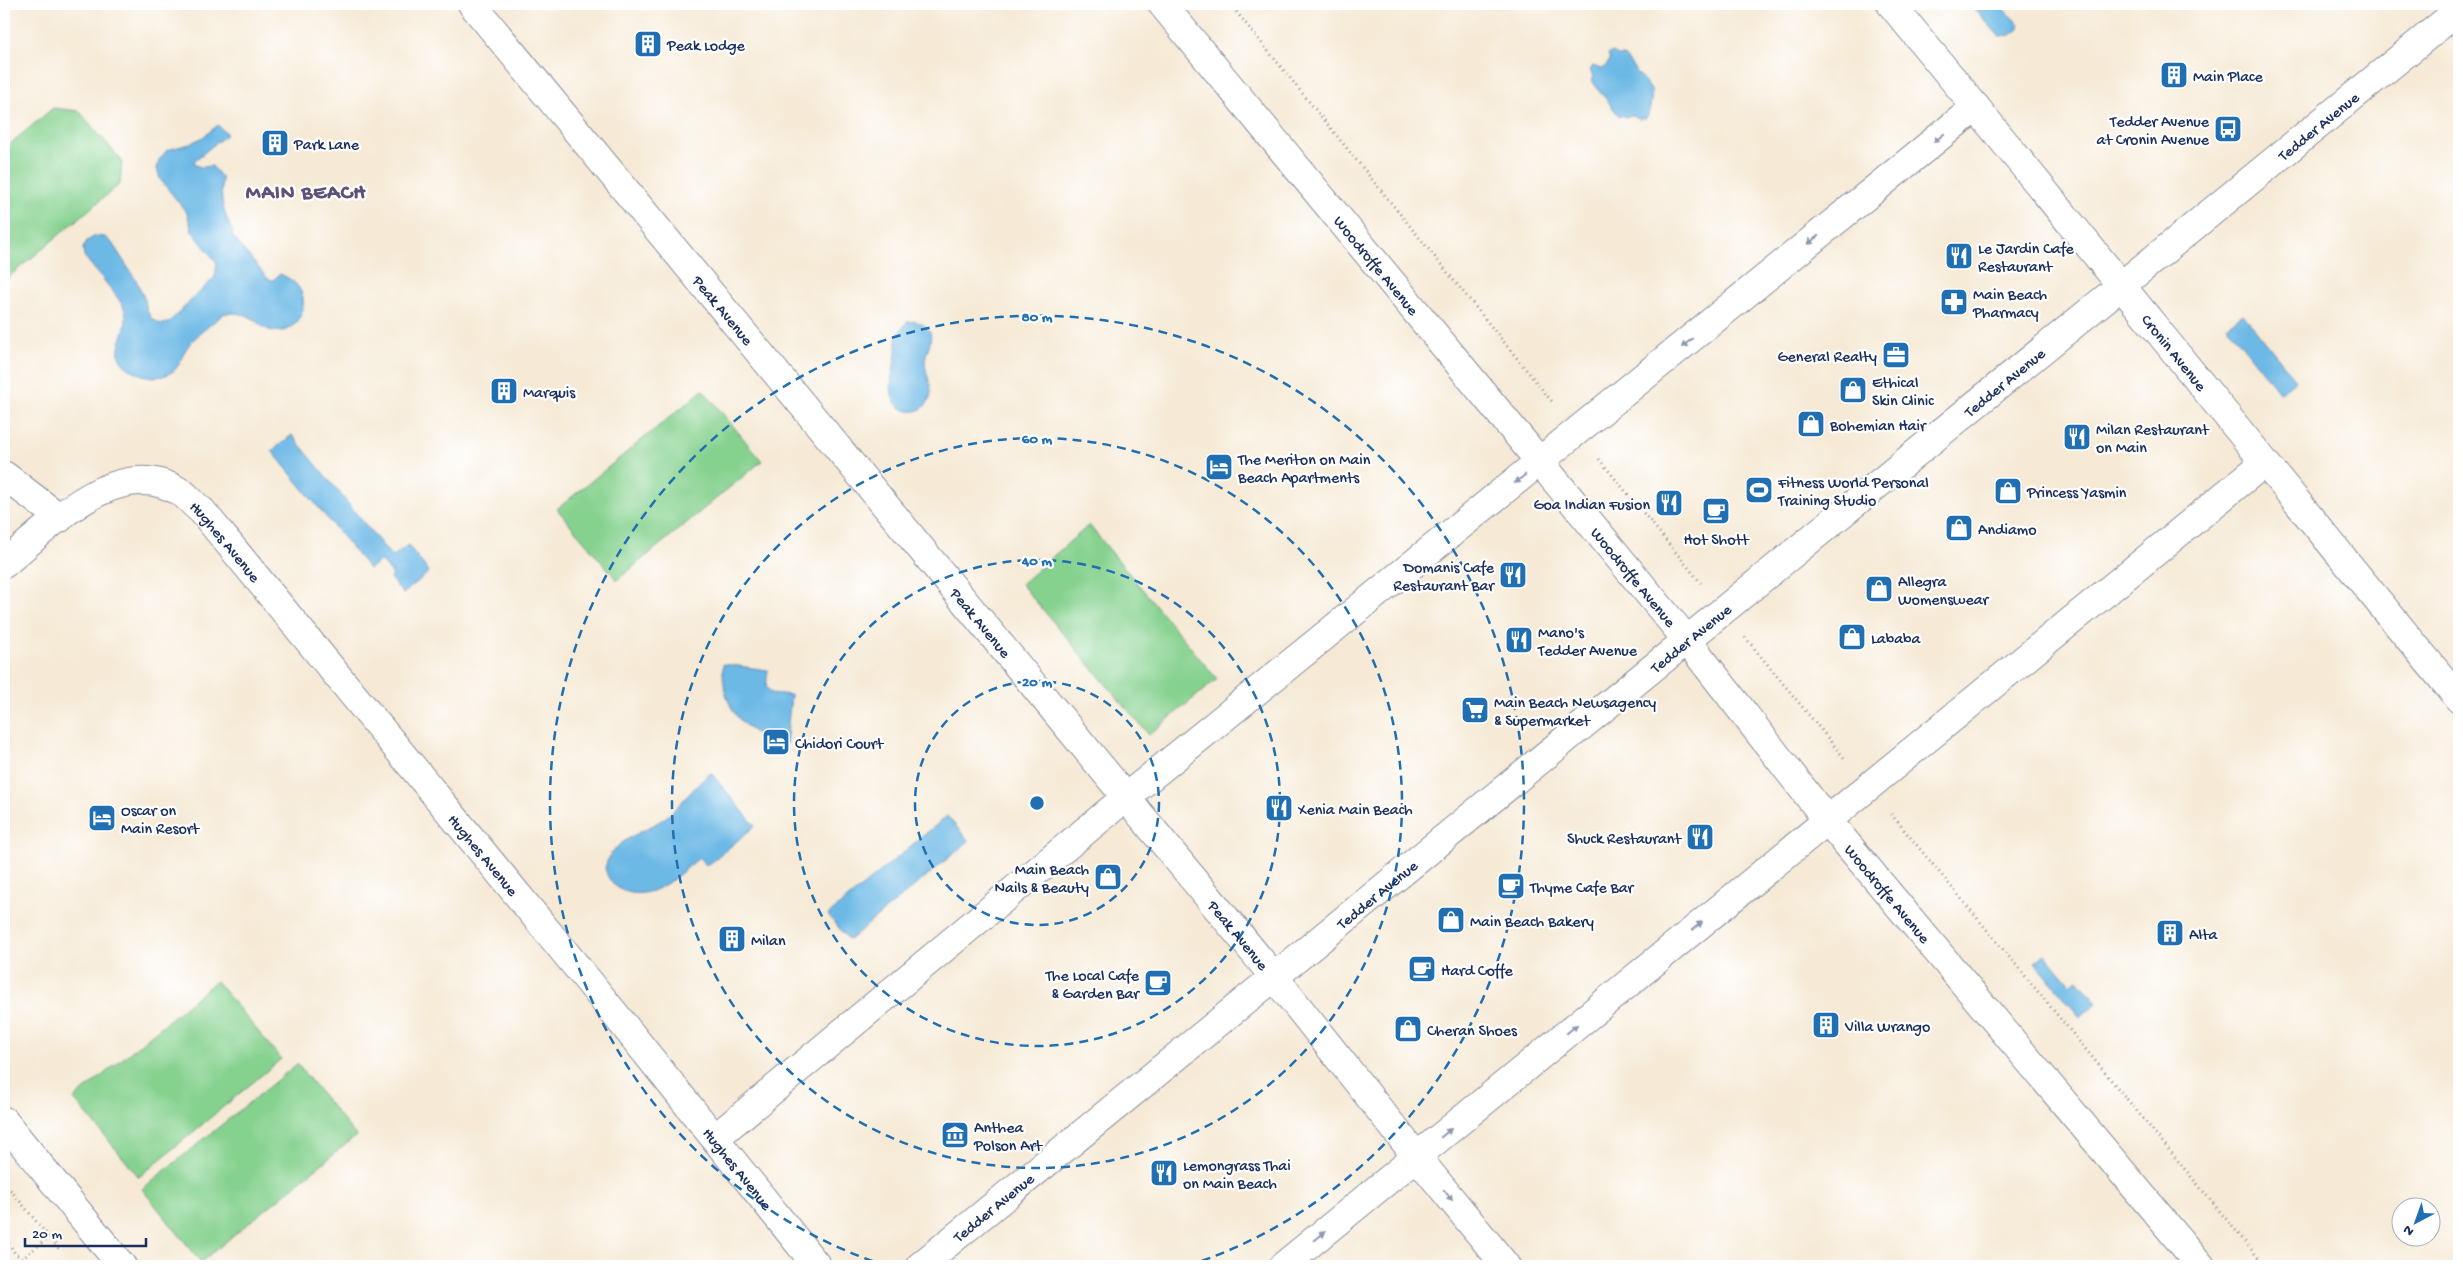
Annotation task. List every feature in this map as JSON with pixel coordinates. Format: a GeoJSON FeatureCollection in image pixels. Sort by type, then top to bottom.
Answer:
{"type":"FeatureCollection","features":[{"type":"Feature","properties":{"kind":"street","name":"Peak Avenue"},"geometry":{"type":"LineString","coordinates":[[472,4],[1275,978],[1416,1158],[1506,1266]]}},
{"type":"Feature","properties":{"kind":"street","name":"Woodroffe Avenue"},"geometry":{"type":"LineString","coordinates":[[1162,4],[1686,639],[1828,820],[2201,1266]]}},
{"type":"Feature","properties":{"kind":"street","name":"Cronin Avenue"},"geometry":{"type":"LineString","coordinates":[[1891,4],[2122,284],[2264,463],[2459,699]]}},
{"type":"Feature","properties":{"kind":"street","name":"Tedder Avenue"},"geometry":{"type":"LineString","coordinates":[[920,1266],[2459,10]]}},
{"type":"Feature","properties":{"kind":"street"},"geometry":{"type":"LineString","coordinates":[[714,1138],[1125,798],[1976,107]]}},
{"type":"Feature","properties":{"kind":"street"},"geometry":{"type":"LineString","coordinates":[[1283,1266],[2264,463]]}},
{"type":"Feature","properties":{"kind":"street"},"geometry":{"type":"LineString","coordinates":[[4,475],[60,518],[4,564]]}},
{"type":"Feature","properties":{"kind":"street","name":"Hughes Avenue"},"geometry":{"type":"LineString","coordinates":[[60,518],[85,499],[104,488],[125,481],[165,486],[182,493],[202,512],[440,800],[818,1266]]}},
{"type":"Feature","properties":{"kind":"street"},"geometry":{"type":"LineString","coordinates":[[4,1121],[122,1266]]}},
{"type":"Feature","properties":{"kind":"path"},"geometry":{"type":"LineString","coordinates":[[4,1182],[49,1237],[23,1258],[15,1254],[4,1234]]}},
{"type":"Feature","properties":{"kind":"green space"},"geometry":{"type":"Polygon","coordinates":[[[53,108],[79,111],[122,161],[120,184],[4,281],[4,149],[53,108]]]}},
{"type":"Feature","properties":{"kind":"green space"},"geometry":{"type":"Polygon","coordinates":[[[703,390],[762,461],[617,580],[557,509],[703,390]]]}},
{"type":"Feature","properties":{"kind":"green space"},"geometry":{"type":"Polygon","coordinates":[[[1089,525],[1217,679],[1149,735],[1021,584],[1089,525]]]}},
{"type":"Feature","properties":{"kind":"green space"},"geometry":{"type":"Polygon","coordinates":[[[216,981],[281,1059],[139,1177],[74,1099],[216,981]]]}},
{"type":"Feature","properties":{"kind":"green space"},"geometry":{"type":"Polygon","coordinates":[[[297,1064],[356,1136],[201,1262],[142,1189],[297,1064]]]}},
{"type":"Feature","properties":{"kind":"water"},"geometry":{"type":"Polygon","coordinates":[[[1970,4],[2001,4],[2004,10],[2019,24],[2019,29],[2011,35],[1999,36],[1970,4]]]}},
{"type":"Feature","properties":{"kind":"water"},"geometry":{"type":"Polygon","coordinates":[[[1613,52],[1618,56],[1624,56],[1652,91],[1650,108],[1646,118],[1639,119],[1632,115],[1625,117],[1622,115],[1620,117],[1592,81],[1593,76],[1590,70],[1593,66],[1601,69],[1606,66],[1610,60],[1608,54],[1613,52]]]}},
{"type":"Feature","properties":{"kind":"water"},"geometry":{"type":"Polygon","coordinates":[[[218,125],[227,134],[195,160],[194,164],[200,167],[212,166],[222,178],[221,193],[223,206],[233,232],[232,236],[268,279],[273,280],[280,274],[296,284],[302,294],[302,311],[293,326],[282,331],[267,329],[245,315],[225,313],[192,341],[172,372],[158,377],[143,375],[129,368],[121,361],[119,353],[126,318],[124,308],[84,256],[83,248],[87,241],[95,236],[105,237],[112,243],[136,280],[145,300],[147,311],[152,319],[161,324],[168,323],[215,277],[217,263],[192,231],[187,213],[160,179],[157,168],[159,160],[167,150],[189,144],[203,137],[218,125]]]}},
{"type":"Feature","properties":{"kind":"water"},"geometry":{"type":"Polygon","coordinates":[[[2243,314],[2296,380],[2280,393],[2227,326],[2243,314]]]}},
{"type":"Feature","properties":{"kind":"water"},"geometry":{"type":"Polygon","coordinates":[[[915,321],[924,325],[931,336],[925,367],[931,396],[925,406],[915,411],[909,411],[898,406],[894,401],[891,381],[897,344],[896,337],[907,322],[915,321]]]}},
{"type":"Feature","properties":{"kind":"water"},"geometry":{"type":"Polygon","coordinates":[[[292,435],[392,557],[408,545],[429,572],[403,594],[390,578],[393,575],[381,560],[369,569],[272,451],[292,435]]]}},
{"type":"Feature","properties":{"kind":"water"},"geometry":{"type":"Polygon","coordinates":[[[723,664],[768,670],[766,687],[771,693],[791,695],[786,744],[758,734],[747,727],[738,717],[726,694],[723,664]]]}},
{"type":"Feature","properties":{"kind":"water"},"geometry":{"type":"Polygon","coordinates":[[[711,773],[755,826],[707,866],[699,858],[665,885],[655,890],[635,893],[624,891],[614,885],[609,879],[605,868],[614,850],[666,817],[711,773]]]}},
{"type":"Feature","properties":{"kind":"water"},"geometry":{"type":"Polygon","coordinates":[[[947,816],[969,841],[849,940],[828,915],[947,816]]]}},
{"type":"Feature","properties":{"kind":"water"},"geometry":{"type":"Polygon","coordinates":[[[2045,954],[2070,984],[2078,979],[2097,1003],[2080,1017],[2035,962],[2045,954]]]}},
{"type":"Feature","properties":{"kind":"place","name":"Peak Lodge"},"geometry":{"type":"Point","coordinates":[648,44]}},
{"type":"Feature","properties":{"kind":"place","name":"Main Place"},"geometry":{"type":"Point","coordinates":[2174,75]}},
{"type":"Feature","properties":{"kind":"place","name":"Tedder Avenue at Cronin Avenue"},"geometry":{"type":"Point","coordinates":[2228,129]}},
{"type":"Feature","properties":{"kind":"place","name":"Park Lane"},"geometry":{"type":"Point","coordinates":[275,143]}},
{"type":"Feature","properties":{"kind":"place","name":"Le Jardin Cafe Restaurant"},"geometry":{"type":"Point","coordinates":[1959,256]}},
{"type":"Feature","properties":{"kind":"place","name":"Main Beach Pharmacy"},"geometry":{"type":"Point","coordinates":[1954,302]}},
{"type":"Feature","properties":{"kind":"place","name":"General Realty"},"geometry":{"type":"Point","coordinates":[1896,355]}},
{"type":"Feature","properties":{"kind":"place","name":"Ethical Skin Clinic"},"geometry":{"type":"Point","coordinates":[1853,390]}},
{"type":"Feature","properties":{"kind":"place","name":"Marquis"},"geometry":{"type":"Point","coordinates":[504,391]}},
{"type":"Feature","properties":{"kind":"place","name":"Bohemian Hair"},"geometry":{"type":"Point","coordinates":[1811,424]}},
{"type":"Feature","properties":{"kind":"place","name":"Milan Restaurant on Main"},"geometry":{"type":"Point","coordinates":[2077,437]}},
{"type":"Feature","properties":{"kind":"place","name":"The Meriton on Main Beach Apartments"},"geometry":{"type":"Point","coordinates":[1219,467]}},
{"type":"Feature","properties":{"kind":"place","name":"Fitness World Personal Training Studio"},"geometry":{"type":"Point","coordinates":[1759,490]}},
{"type":"Feature","properties":{"kind":"place","name":"Princess Yasmin"},"geometry":{"type":"Point","coordinates":[2008,491]}},
{"type":"Feature","properties":{"kind":"place","name":"Goa Indian Fusion"},"geometry":{"type":"Point","coordinates":[1669,503]}},
{"type":"Feature","properties":{"kind":"place","name":"Hot Shott"},"geometry":{"type":"Point","coordinates":[1716,511]}},
{"type":"Feature","properties":{"kind":"place","name":"Andiamo"},"geometry":{"type":"Point","coordinates":[1959,528]}},
{"type":"Feature","properties":{"kind":"place","name":"Domanis Cafe Restaurant Bar"},"geometry":{"type":"Point","coordinates":[1513,575]}},
{"type":"Feature","properties":{"kind":"place","name":"Allegra Womenswear"},"geometry":{"type":"Point","coordinates":[1879,589]}},
{"type":"Feature","properties":{"kind":"place","name":"Lababa"},"geometry":{"type":"Point","coordinates":[1852,637]}},
{"type":"Feature","properties":{"kind":"place","name":"Mano's Tedder Avenue"},"geometry":{"type":"Point","coordinates":[1519,640]}},
{"type":"Feature","properties":{"kind":"place","name":"Main Beach Newsagency & Supermarket"},"geometry":{"type":"Point","coordinates":[1475,710]}},
{"type":"Feature","properties":{"kind":"place","name":"Chidori Court"},"geometry":{"type":"Point","coordinates":[776,742]}},
{"type":"Feature","properties":{"kind":"place","name":"Xenia Main Beach"},"geometry":{"type":"Point","coordinates":[1279,808]}},
{"type":"Feature","properties":{"kind":"place","name":"Oscar on Main Resort"},"geometry":{"type":"Point","coordinates":[102,818]}},
{"type":"Feature","properties":{"kind":"place","name":"Shuck Restaurant"},"geometry":{"type":"Point","coordinates":[1700,837]}},
{"type":"Feature","properties":{"kind":"place","name":"Main Beach Nails & Beauty"},"geometry":{"type":"Point","coordinates":[1108,877]}},
{"type":"Feature","properties":{"kind":"place","name":"Thyme Cafe Bar"},"geometry":{"type":"Point","coordinates":[1511,886]}},
{"type":"Feature","properties":{"kind":"place","name":"Main Beach Bakery"},"geometry":{"type":"Point","coordinates":[1451,920]}},
{"type":"Feature","properties":{"kind":"place","name":"Alta"},"geometry":{"type":"Point","coordinates":[2170,933]}},
{"type":"Feature","properties":{"kind":"place","name":"Milan"},"geometry":{"type":"Point","coordinates":[732,939]}},
{"type":"Feature","properties":{"kind":"place","name":"Hard Coffe"},"geometry":{"type":"Point","coordinates":[1422,969]}},
{"type":"Feature","properties":{"kind":"place","name":"The Local Cafe & Garden Bar"},"geometry":{"type":"Point","coordinates":[1158,983]}},
{"type":"Feature","properties":{"kind":"place","name":"Villa Wrango"},"geometry":{"type":"Point","coordinates":[1826,1025]}},
{"type":"Feature","properties":{"kind":"place","name":"Cheran Shoes"},"geometry":{"type":"Point","coordinates":[1408,1029]}},
{"type":"Feature","properties":{"kind":"place","name":"Anthea Polson Art"},"geometry":{"type":"Point","coordinates":[955,1135]}},
{"type":"Feature","properties":{"kind":"place","name":"Lemongrass Thai on Main Beach"},"geometry":{"type":"Point","coordinates":[1164,1173]}},
{"type":"Feature","properties":{"kind":"district","name":"MAIN BEACH"},"geometry":{"type":"Point","coordinates":[306,191]}}]}
